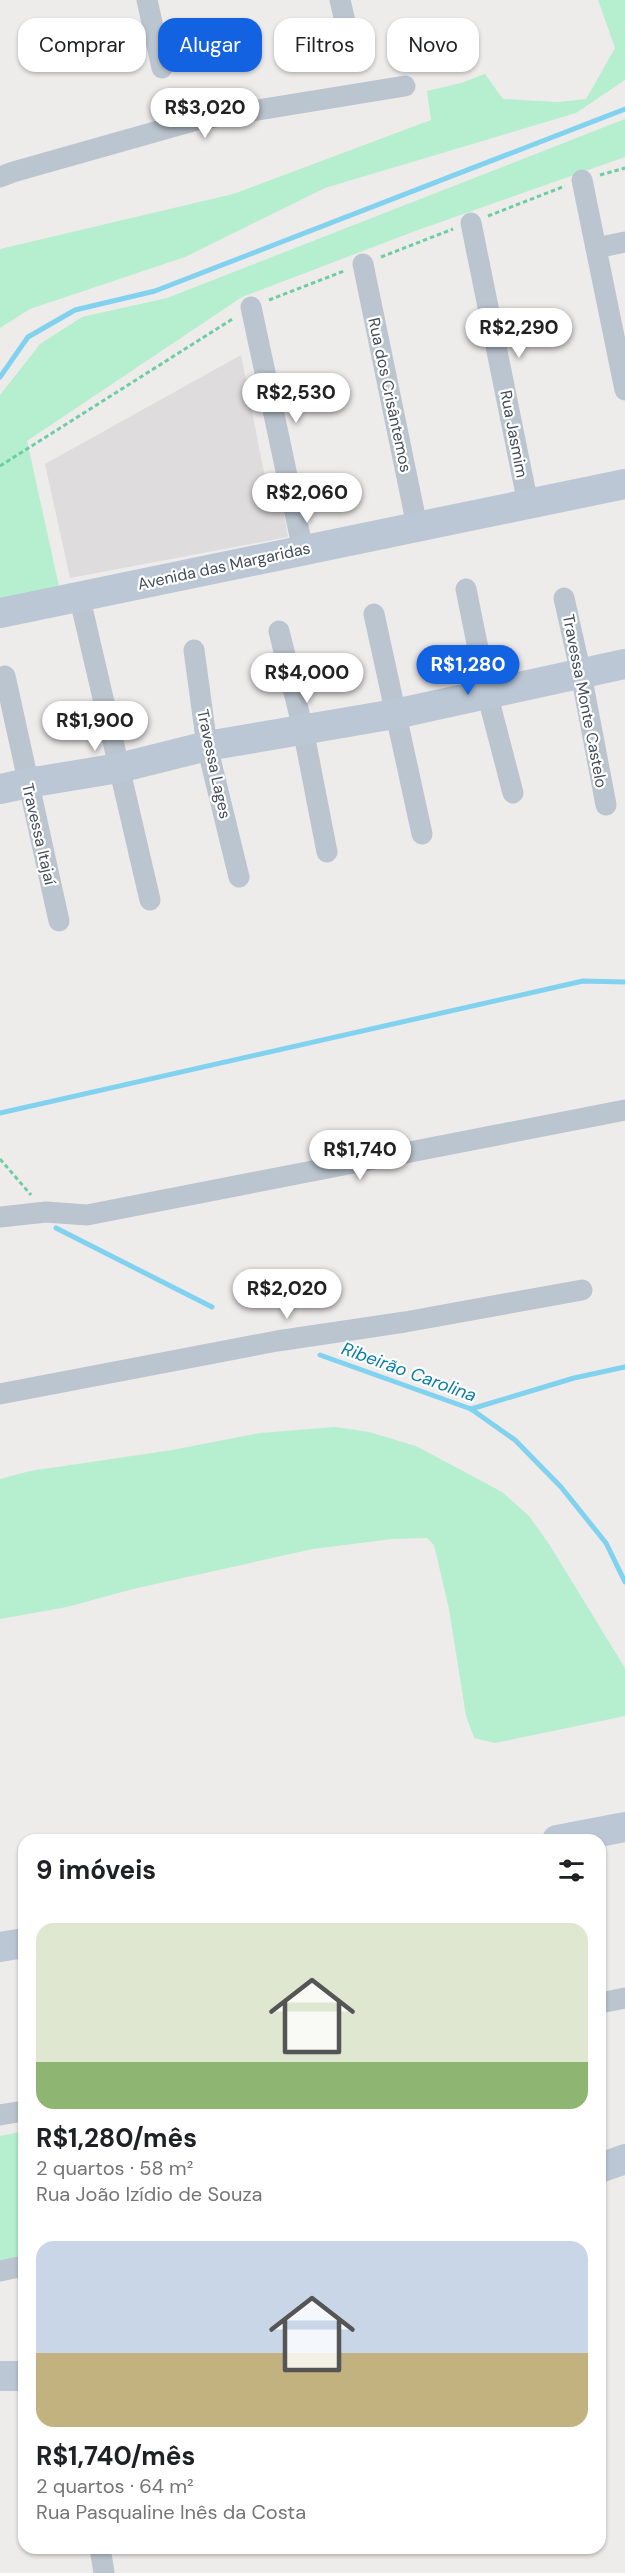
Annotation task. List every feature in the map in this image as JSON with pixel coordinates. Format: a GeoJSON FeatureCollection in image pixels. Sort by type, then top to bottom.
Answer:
{"type":"FeatureCollection","features":[{"type":"Feature","properties":{"kind":"street"},"geometry":{"type":"LineString","coordinates":[[147,0],[158,50]]}},
{"type":"Feature","properties":{"kind":"street"},"geometry":{"type":"LineString","coordinates":[[340,0],[344,18]]}},
{"type":"Feature","properties":{"kind":"street"},"geometry":{"type":"LineString","coordinates":[[0,177],[197,120],[405,86]]}},
{"type":"Feature","properties":{"kind":"street"},"geometry":{"type":"LineString","coordinates":[[582,180],[622,363],[625,390]]}},
{"type":"Feature","properties":{"kind":"street","name":"Rua Jasmim"},"geometry":{"type":"LineString","coordinates":[[471,223],[528,504]]}},
{"type":"Feature","properties":{"kind":"street"},"geometry":{"type":"LineString","coordinates":[[596,248],[625,242]]}},
{"type":"Feature","properties":{"kind":"street","name":"Rua dos Crisântemos"},"geometry":{"type":"LineString","coordinates":[[363,264],[417,526]]}},
{"type":"Feature","properties":{"kind":"street"},"geometry":{"type":"LineString","coordinates":[[251,306],[303,550]]}},
{"type":"Feature","properties":{"kind":"street","name":"Avenida das Margaridas"},"geometry":{"type":"LineString","coordinates":[[0,613],[625,484]]}},
{"type":"Feature","properties":{"kind":"street"},"geometry":{"type":"LineString","coordinates":[[466,589],[487,693],[513,792]]}},
{"type":"Feature","properties":{"kind":"street"},"geometry":{"type":"LineString","coordinates":[[79,595],[150,900]]}},
{"type":"Feature","properties":{"kind":"street","name":"Travessa Monte Castelo"},"geometry":{"type":"LineString","coordinates":[[564,598],[606,805]]}},
{"type":"Feature","properties":{"kind":"street"},"geometry":{"type":"LineString","coordinates":[[374,614],[422,834]]}},
{"type":"Feature","properties":{"kind":"street"},"geometry":{"type":"LineString","coordinates":[[279,631],[303,729],[327,852]]}},
{"type":"Feature","properties":{"kind":"street","name":"Travessa Lages"},"geometry":{"type":"LineString","coordinates":[[194,650],[207,746],[239,877]]}},
{"type":"Feature","properties":{"kind":"street"},"geometry":{"type":"LineString","coordinates":[[14,786],[119,768],[207,746],[395,714],[625,664]]}},
{"type":"Feature","properties":{"kind":"street","name":"Travessa Itajaí"},"geometry":{"type":"LineString","coordinates":[[5,676],[14,786],[59,921]]}},
{"type":"Feature","properties":{"kind":"street"},"geometry":{"type":"LineString","coordinates":[[0,1217],[46,1212],[87,1215],[625,1110]]}},
{"type":"Feature","properties":{"kind":"street"},"geometry":{"type":"LineString","coordinates":[[0,1394],[277,1341],[405,1322],[582,1290]]}},
{"type":"Feature","properties":{"kind":"street"},"geometry":{"type":"LineString","coordinates":[[588,1834],[625,1827]]}},
{"type":"Feature","properties":{"kind":"street"},"geometry":{"type":"LineString","coordinates":[[0,1947],[18,1944]]}},
{"type":"Feature","properties":{"kind":"street"},"geometry":{"type":"LineString","coordinates":[[606,2002],[625,1998]]}},
{"type":"Feature","properties":{"kind":"street"},"geometry":{"type":"LineString","coordinates":[[0,2115],[18,2112]]}},
{"type":"Feature","properties":{"kind":"street"},"geometry":{"type":"LineString","coordinates":[[606,2166],[625,2159]]}},
{"type":"Feature","properties":{"kind":"street"},"geometry":{"type":"LineString","coordinates":[[0,2271],[18,2267]]}},
{"type":"Feature","properties":{"kind":"street"},"geometry":{"type":"LineString","coordinates":[[0,2376],[18,2376]]}},
{"type":"Feature","properties":{"kind":"street"},"geometry":{"type":"LineString","coordinates":[[101,2554],[104,2573]]}},
{"type":"Feature","properties":{"kind":"path"},"geometry":{"type":"LineString","coordinates":[[0,466],[251,306],[582,180],[625,168]]}},
{"type":"Feature","properties":{"kind":"path"},"geometry":{"type":"LineString","coordinates":[[0,1159],[46,1212]]}},
{"type":"Feature","properties":{"kind":"shaded area"},"geometry":{"type":"Polygon","coordinates":[[[241,355],[264,473],[277,474],[288,537],[70,578],[45,464],[241,355]]]}},
{"type":"Feature","properties":{"kind":"green space"},"geometry":{"type":"Polygon","coordinates":[[[598,0],[625,0],[625,80],[576,113],[325,188],[185,257],[30,309],[0,328],[0,249],[233,194],[431,120],[427,91],[461,83],[485,74],[503,99],[559,102],[586,99],[615,48],[598,0]]]}},
{"type":"Feature","properties":{"kind":"green space"},"geometry":{"type":"Polygon","coordinates":[[[625,119],[625,157],[418,230],[242,297],[27,441],[59,586],[0,600],[0,395],[40,344],[82,317],[167,298],[625,119]]]}},
{"type":"Feature","properties":{"kind":"green space"},"geometry":{"type":"Polygon","coordinates":[[[335,1427],[369,1432],[416,1446],[502,1492],[529,1516],[549,1544],[625,1668],[625,1716],[495,1743],[474,1738],[466,1716],[449,1609],[434,1545],[427,1538],[392,1539],[313,1549],[133,1589],[67,1607],[0,1619],[0,1479],[30,1471],[172,1450],[260,1433],[335,1427]]]}},
{"type":"Feature","properties":{"kind":"green space"},"geometry":{"type":"Polygon","coordinates":[[[18,2132],[18,2260],[0,2264],[0,2136],[18,2132]]]}},
{"type":"Feature","properties":{"kind":"waterway"},"geometry":{"type":"LineString","coordinates":[[0,377],[28,337],[75,310],[155,291],[625,109]]}},
{"type":"Feature","properties":{"kind":"waterway"},"geometry":{"type":"LineString","coordinates":[[0,1113],[583,981],[625,982]]}},
{"type":"Feature","properties":{"kind":"waterway","name":"Ribeirão Carolina"},"geometry":{"type":"LineString","coordinates":[[56,1228],[212,1307]]}},
{"type":"Feature","properties":{"kind":"waterway","name":"Ribeirão Carolina"},"geometry":{"type":"LineString","coordinates":[[320,1355],[471,1409],[515,1440],[561,1487],[606,1543],[625,1582]]}},
{"type":"Feature","properties":{"kind":"waterway"},"geometry":{"type":"LineString","coordinates":[[471,1409],[574,1378],[625,1367]]}}]}
